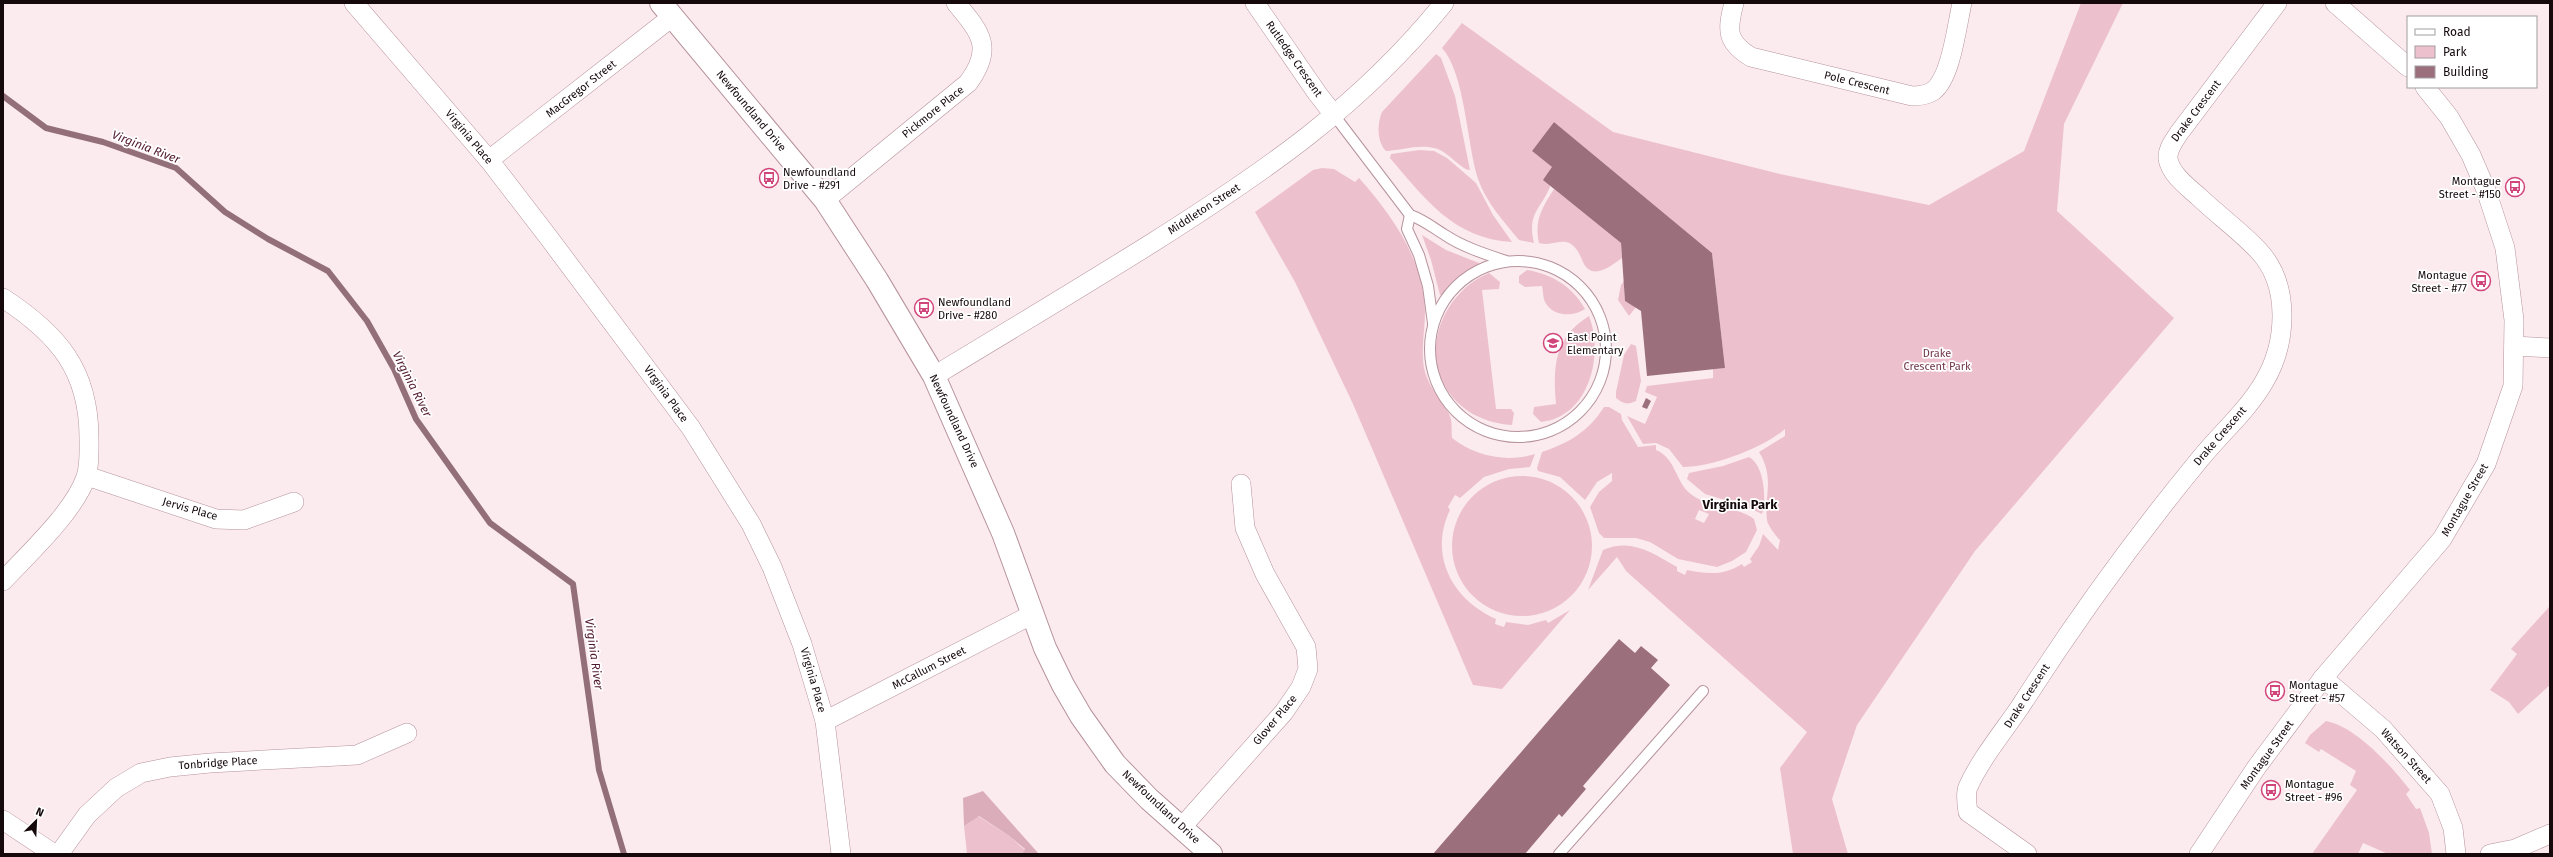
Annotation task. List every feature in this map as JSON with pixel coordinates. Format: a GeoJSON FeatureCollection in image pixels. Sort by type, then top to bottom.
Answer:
{"type":"FeatureCollection","features":[{"type":"Feature","properties":{"kind":"street","name":"Virginia Place"},"geometry":{"type":"LineString","coordinates":[[354,3],[489,160],[686,422],[726,482],[751,524],[785,598],[802,644],[825,721],[841,854]]}},
{"type":"Feature","properties":{"kind":"street","name":"Pickmore Place"},"geometry":{"type":"LineString","coordinates":[[826,200],[968,83],[978,70],[983,60],[984,47],[980,35],[956,3]]}},
{"type":"Feature","properties":{"kind":"street","name":"Rutledge Crescent"},"geometry":{"type":"LineString","coordinates":[[1255,3],[1334,115]]}},
{"type":"Feature","properties":{"kind":"street","name":"Middleton Street"},"geometry":{"type":"LineString","coordinates":[[934,376],[1057,302],[1242,185],[1285,155],[1365,90],[1421,32],[1444,3]]}},
{"type":"Feature","properties":{"kind":"street","name":"Pole Crescent"},"geometry":{"type":"LineString","coordinates":[[1734,3],[1730,33],[1736,48],[1751,57],[1912,96],[1933,91],[1942,80],[1962,3]]}},
{"type":"Feature","properties":{"kind":"street","name":"Drake Crescent"},"geometry":{"type":"LineString","coordinates":[[2027,854],[1968,812],[1966,789],[2040,676],[2121,559],[2201,457],[2253,398],[2274,362],[2283,318],[2280,301],[2270,267],[2259,251],[2184,184],[2173,171],[2168,158],[2170,146],[2179,133],[2277,3]]}},
{"type":"Feature","properties":{"kind":"street"},"geometry":{"type":"LineString","coordinates":[[2335,3],[2407,66]]}},
{"type":"Feature","properties":{"kind":"street","name":"MacGregor Street"},"geometry":{"type":"LineString","coordinates":[[489,160],[667,10]]}},
{"type":"Feature","properties":{"kind":"street","name":"Newfoundland Drive"},"geometry":{"type":"LineString","coordinates":[[667,10],[826,200],[934,376],[982,481],[1062,685],[1081,716],[1116,764],[1149,799],[1211,854]]}},
{"type":"Feature","properties":{"kind":"street","name":"Montague Street"},"geometry":{"type":"LineString","coordinates":[[2199,854],[2256,768],[2323,678],[2442,539],[2482,470],[2513,386],[2514,346],[2511,284],[2505,248],[2496,216],[2471,155],[2449,117],[2427,88]]}},
{"type":"Feature","properties":{"kind":"street"},"geometry":{"type":"LineString","coordinates":[[3,298],[54,339],[78,372],[87,403],[89,421],[86,476],[79,492],[50,530],[3,581]]}},
{"type":"Feature","properties":{"kind":"street"},"geometry":{"type":"LineString","coordinates":[[2514,346],[2550,348]]}},
{"type":"Feature","properties":{"kind":"street","name":"Jervis Place"},"geometry":{"type":"LineString","coordinates":[[86,476],[216,519],[244,520],[294,502]]}},
{"type":"Feature","properties":{"kind":"street","name":"Glover Place"},"geometry":{"type":"LineString","coordinates":[[1181,828],[1284,712],[1301,687],[1308,669],[1306,647],[1265,574],[1245,528],[1241,484]]}},
{"type":"Feature","properties":{"kind":"street","name":"McCallum Street"},"geometry":{"type":"LineString","coordinates":[[825,721],[1033,614]]}},
{"type":"Feature","properties":{"kind":"street","name":"Watson Street"},"geometry":{"type":"LineString","coordinates":[[2323,678],[2383,730],[2440,794],[2453,828],[2456,854]]}},
{"type":"Feature","properties":{"kind":"street","name":"Tonbridge Place"},"geometry":{"type":"LineString","coordinates":[[59,854],[87,814],[116,788],[142,773],[170,767],[210,763],[357,755],[407,733]]}},
{"type":"Feature","properties":{"kind":"street"},"geometry":{"type":"LineString","coordinates":[[3,820],[54,854]]}},
{"type":"Feature","properties":{"kind":"street"},"geometry":{"type":"LineString","coordinates":[[2490,854],[2515,849],[2550,834]]}},
{"type":"Feature","properties":{"kind":"lane"},"geometry":{"type":"LineString","coordinates":[[1334,115],[1410,215],[1424,220],[1445,236],[1464,245],[1506,260],[1535,261],[1551,265],[1581,285],[1605,332],[1607,345],[1601,384],[1592,402],[1563,425],[1545,432],[1505,435],[1479,428],[1456,413],[1440,392],[1431,373],[1428,347],[1433,323],[1446,300],[1460,284],[1477,272],[1506,260]]}},
{"type":"Feature","properties":{"kind":"lane"},"geometry":{"type":"LineString","coordinates":[[1410,215],[1407,229],[1419,255],[1428,286],[1433,323]]}},
{"type":"Feature","properties":{"kind":"lane"},"geometry":{"type":"LineString","coordinates":[[1559,854],[1703,691]]}},
{"type":"Feature","properties":{"kind":"green space","name":"Drake Crescent Park"},"geometry":{"type":"Polygon","coordinates":[[[2081,3],[2123,3],[2064,124],[2057,211],[2174,318],[1975,551],[1857,725],[1832,799],[1848,854],[1793,854],[1780,768],[1807,732],[1626,571],[1617,557],[1588,590],[1603,550],[1613,547],[1633,546],[1650,552],[1677,567],[1677,571],[1685,575],[1687,570],[1715,573],[1728,571],[1742,564],[1744,567],[1752,562],[1750,559],[1759,546],[1763,534],[1778,550],[1780,540],[1772,531],[1767,520],[1766,511],[1768,478],[1764,461],[1759,452],[1785,436],[1785,429],[1764,443],[1737,455],[1708,464],[1683,467],[1669,449],[1656,443],[1643,444],[1627,416],[1645,424],[1657,397],[1645,392],[1647,386],[1713,378],[1713,369],[1725,368],[1712,253],[1554,122],[1532,151],[1552,167],[1552,180],[1550,187],[1533,219],[1532,233],[1534,243],[1519,240],[1491,204],[1481,187],[1474,165],[1461,91],[1450,59],[1442,48],[1462,23],[1613,132],[1780,174],[1929,205],[2024,151],[2081,3]]]}},
{"type":"Feature","properties":{"kind":"green space"},"geometry":{"type":"Polygon","coordinates":[[[1436,54],[1441,58],[1455,96],[1470,170],[1462,167],[1444,152],[1434,148],[1416,147],[1386,151],[1379,138],[1379,122],[1382,112],[1436,54]]]}},
{"type":"Feature","properties":{"kind":"green space"},"geometry":{"type":"Polygon","coordinates":[[[1419,150],[1434,151],[1447,158],[1476,183],[1493,215],[1512,242],[1492,239],[1473,233],[1457,225],[1442,214],[1415,188],[1390,158],[1391,154],[1419,150]]]}},
{"type":"Feature","properties":{"kind":"green space"},"geometry":{"type":"Polygon","coordinates":[[[1322,168],[1334,169],[1355,182],[1359,178],[1383,207],[1404,239],[1419,274],[1423,293],[1425,312],[1423,357],[1425,372],[1430,384],[1450,417],[1452,438],[1481,453],[1502,458],[1524,457],[1535,454],[1530,467],[1509,469],[1484,477],[1460,498],[1455,495],[1448,507],[1450,510],[1444,527],[1442,544],[1444,560],[1449,575],[1457,588],[1468,600],[1481,611],[1496,619],[1495,624],[1504,627],[1506,622],[1528,625],[1546,620],[1548,623],[1570,610],[1502,689],[1473,685],[1353,404],[1295,282],[1255,212],[1313,170],[1322,168]]]}},
{"type":"Feature","properties":{"kind":"green space"},"geometry":{"type":"Polygon","coordinates":[[[1554,189],[1621,243],[1622,258],[1608,268],[1591,271],[1587,268],[1577,250],[1571,244],[1567,242],[1548,244],[1539,243],[1538,221],[1546,202],[1554,189]]]}},
{"type":"Feature","properties":{"kind":"green space"},"geometry":{"type":"Polygon","coordinates":[[[1422,235],[1446,250],[1479,263],[1478,267],[1464,275],[1442,295],[1440,295],[1431,260],[1422,235]]]}},
{"type":"Feature","properties":{"kind":"green space"},"geometry":{"type":"Polygon","coordinates":[[[1527,270],[1553,278],[1561,283],[1574,294],[1585,309],[1580,312],[1569,314],[1553,311],[1545,302],[1542,286],[1525,287],[1519,283],[1519,276],[1527,270]]]}},
{"type":"Feature","properties":{"kind":"green space"},"geometry":{"type":"Polygon","coordinates":[[[1489,273],[1500,282],[1499,289],[1482,290],[1496,409],[1511,409],[1514,413],[1512,425],[1489,421],[1469,411],[1453,398],[1442,381],[1437,362],[1436,342],[1442,321],[1454,300],[1470,284],[1489,273]]]}},
{"type":"Feature","properties":{"kind":"green space"},"geometry":{"type":"Polygon","coordinates":[[[1624,281],[1625,301],[1636,307],[1629,316],[1618,300],[1621,285],[1624,281]]]}},
{"type":"Feature","properties":{"kind":"green space"},"geometry":{"type":"Polygon","coordinates":[[[1589,316],[1595,348],[1589,381],[1582,396],[1571,409],[1558,418],[1541,422],[1533,414],[1534,407],[1556,404],[1556,365],[1562,343],[1577,325],[1589,316]]]}},
{"type":"Feature","properties":{"kind":"green space"},"geometry":{"type":"Polygon","coordinates":[[[1631,344],[1636,346],[1641,381],[1636,401],[1626,403],[1621,402],[1616,398],[1616,392],[1624,355],[1631,344]]]}},
{"type":"Feature","properties":{"kind":"green space"},"geometry":{"type":"Polygon","coordinates":[[[1604,407],[1609,407],[1621,414],[1622,420],[1638,447],[1656,445],[1656,450],[1668,459],[1686,490],[1692,495],[1708,503],[1741,512],[1754,519],[1757,530],[1746,552],[1732,561],[1717,567],[1678,559],[1650,542],[1636,538],[1604,538],[1599,533],[1590,507],[1599,492],[1612,481],[1612,473],[1597,482],[1585,500],[1560,477],[1538,471],[1537,468],[1542,452],[1561,445],[1578,435],[1592,423],[1604,407]],[[1699,510],[1695,519],[1704,523],[1709,514],[1699,510]]]}},
{"type":"Feature","properties":{"kind":"green space"},"geometry":{"type":"Polygon","coordinates":[[[1749,457],[1758,467],[1763,482],[1764,499],[1762,514],[1745,506],[1705,494],[1687,479],[1689,473],[1723,466],[1749,457]]]}},
{"type":"Feature","properties":{"kind":"green space"},"geometry":{"type":"Polygon","coordinates":[[[1529,476],[1555,484],[1576,502],[1587,519],[1591,532],[1591,560],[1587,573],[1580,585],[1566,600],[1549,611],[1536,615],[1515,616],[1489,608],[1468,590],[1457,573],[1453,560],[1452,539],[1460,513],[1478,492],[1495,481],[1508,477],[1529,476]]]}},
{"type":"Feature","properties":{"kind":"green space"},"geometry":{"type":"Polygon","coordinates":[[[2550,606],[2550,685],[2518,714],[2509,702],[2490,690],[2517,654],[2511,649],[2550,606]]]}},
{"type":"Feature","properties":{"kind":"green space"},"geometry":{"type":"Polygon","coordinates":[[[2326,721],[2350,731],[2361,739],[2383,759],[2410,790],[2406,794],[2416,809],[2420,808],[2429,833],[2432,854],[2388,854],[2363,843],[2358,854],[2312,854],[2357,790],[2350,785],[2356,771],[2321,749],[2319,752],[2305,743],[2310,735],[2326,721]]]}},
{"type":"Feature","properties":{"kind":"green space"},"geometry":{"type":"Polygon","coordinates":[[[978,816],[1008,835],[1025,850],[1022,854],[967,854],[964,826],[978,816]]]}},
{"type":"Feature","properties":{"kind":"shaded area"},"geometry":{"type":"Polygon","coordinates":[[[983,791],[1039,854],[1022,854],[1025,849],[1008,835],[979,816],[964,826],[963,798],[983,791]]]}},
{"type":"Feature","properties":{"kind":"building","name":"East Point Elementary"},"geometry":{"type":"Polygon","coordinates":[[[1554,122],[1712,253],[1725,368],[1647,376],[1641,311],[1625,301],[1621,243],[1543,180],[1552,167],[1532,151],[1554,122]]]}},
{"type":"Feature","properties":{"kind":"building"},"geometry":{"type":"Polygon","coordinates":[[[1646,398],[1651,401],[1647,409],[1642,407],[1646,398]]]}},
{"type":"Feature","properties":{"kind":"building"},"geometry":{"type":"Polygon","coordinates":[[[1619,639],[1635,653],[1641,646],[1658,660],[1651,668],[1670,685],[1583,786],[1586,789],[1562,817],[1559,814],[1525,854],[1433,854],[1619,639]]]}},
{"type":"Feature","properties":{"kind":"waterway","name":"Virginia River"},"geometry":{"type":"LineString","coordinates":[[3,96],[46,128],[103,142],[176,168],[225,212],[268,239],[328,271],[367,321],[394,369],[416,419],[490,523],[573,584],[599,770],[624,854]]}},
{"type":"Feature","properties":{"kind":"place","name":"Newfoundland Drive - #291"},"geometry":{"type":"Point","coordinates":[769,178]}},
{"type":"Feature","properties":{"kind":"place","name":"Montague Street - #150"},"geometry":{"type":"Point","coordinates":[2515,187]}},
{"type":"Feature","properties":{"kind":"place","name":"Montague Street - #77"},"geometry":{"type":"Point","coordinates":[2481,281]}},
{"type":"Feature","properties":{"kind":"place","name":"Newfoundland Drive - #280"},"geometry":{"type":"Point","coordinates":[924,308]}},
{"type":"Feature","properties":{"kind":"place","name":"East Point Elementary"},"geometry":{"type":"Point","coordinates":[1553,343]}},
{"type":"Feature","properties":{"kind":"place","name":"Montague Street - #57"},"geometry":{"type":"Point","coordinates":[2275,691]}},
{"type":"Feature","properties":{"kind":"place","name":"Montague Street - #96"},"geometry":{"type":"Point","coordinates":[2271,790]}},
{"type":"Feature","properties":{"kind":"district","name":"Virginia Park"},"geometry":{"type":"Point","coordinates":[1740,504]}}]}
